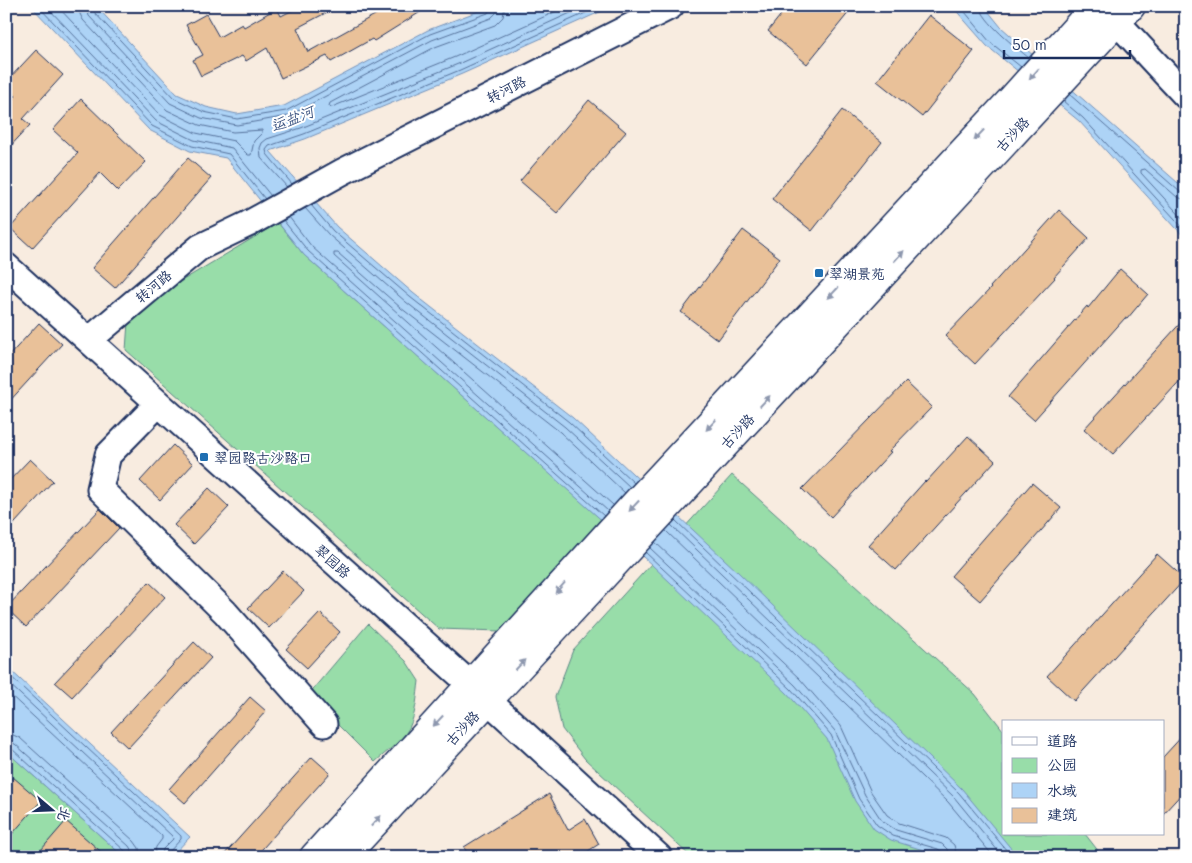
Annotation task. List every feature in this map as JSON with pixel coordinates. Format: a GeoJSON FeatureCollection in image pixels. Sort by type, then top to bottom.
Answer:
{"type":"FeatureCollection","features":[{"type":"Feature","properties":{"kind":"main road","name":"古沙路"},"geometry":{"type":"LineString","coordinates":[[1021,107],[1056,49],[1096,6]]}},
{"type":"Feature","properties":{"kind":"main road","name":"古沙路"},"geometry":{"type":"LineString","coordinates":[[314,857],[479,693],[1021,107],[1072,70],[1117,11]]}},
{"type":"Feature","properties":{"kind":"main road","name":"古沙路"},"geometry":{"type":"LineString","coordinates":[[343,857],[479,693]]}},
{"type":"Feature","properties":{"kind":"street","name":"转河路"},"geometry":{"type":"LineString","coordinates":[[88,340],[200,247],[248,224],[342,172],[671,6]]}},
{"type":"Feature","properties":{"kind":"street"},"geometry":{"type":"LineString","coordinates":[[1117,11],[1186,96]]}},
{"type":"Feature","properties":{"kind":"street","name":"翠园路"},"geometry":{"type":"LineString","coordinates":[[6,266],[659,857]]}},
{"type":"Feature","properties":{"kind":"street"},"geometry":{"type":"LineString","coordinates":[[158,404],[108,455],[100,488],[225,612],[324,724]]}},
{"type":"Feature","properties":{"kind":"green space"},"geometry":{"type":"Polygon","coordinates":[[[278,223],[304,255],[601,519],[500,631],[439,629],[126,350],[128,322],[163,292],[278,223]]]}},
{"type":"Feature","properties":{"kind":"green space"},"geometry":{"type":"Polygon","coordinates":[[[732,475],[975,694],[1002,729],[1002,836],[1087,836],[1103,857],[691,857],[585,759],[562,729],[555,697],[573,650],[732,475]]]}},
{"type":"Feature","properties":{"kind":"green space"},"geometry":{"type":"Polygon","coordinates":[[[368,624],[406,661],[419,681],[415,711],[409,728],[398,742],[375,762],[308,695],[368,624]]]}},
{"type":"Feature","properties":{"kind":"green space"},"geometry":{"type":"Polygon","coordinates":[[[6,751],[124,857],[6,857],[6,751]]]}},
{"type":"Feature","properties":{"kind":"water","name":"运盐河"},"geometry":{"type":"Polygon","coordinates":[[[31,6],[96,6],[177,94],[206,107],[237,114],[284,106],[428,30],[492,6],[613,6],[462,74],[305,139],[270,151],[337,227],[413,293],[573,418],[738,572],[962,789],[1018,857],[941,857],[891,840],[874,829],[855,801],[827,739],[787,693],[652,565],[304,255],[226,158],[190,151],[149,130],[31,6]]]}},
{"type":"Feature","properties":{"kind":"water"},"geometry":{"type":"Polygon","coordinates":[[[952,6],[984,6],[1001,27],[1186,190],[1186,239],[1079,121],[987,46],[952,6]]]}},
{"type":"Feature","properties":{"kind":"water"},"geometry":{"type":"Polygon","coordinates":[[[6,666],[190,837],[171,857],[124,857],[6,751],[6,666]]]}},
{"type":"Feature","properties":{"kind":"building"},"geometry":{"type":"Polygon","coordinates":[[[301,6],[339,6],[297,28],[308,52],[391,6],[430,6],[374,41],[372,39],[331,62],[327,56],[281,78],[267,48],[246,61],[242,56],[201,76],[193,60],[203,55],[186,25],[206,14],[219,37],[242,24],[244,27],[277,8],[281,16],[301,6]]]}},
{"type":"Feature","properties":{"kind":"building"},"geometry":{"type":"Polygon","coordinates":[[[788,6],[854,6],[807,64],[768,31],[788,6]]]}},
{"type":"Feature","properties":{"kind":"building"},"geometry":{"type":"Polygon","coordinates":[[[929,15],[974,51],[922,117],[877,81],[929,15]]]}},
{"type":"Feature","properties":{"kind":"building"},"geometry":{"type":"Polygon","coordinates":[[[36,50],[63,75],[23,119],[30,125],[6,151],[6,106],[16,96],[6,87],[6,82],[36,50]]]}},
{"type":"Feature","properties":{"kind":"building"},"geometry":{"type":"Polygon","coordinates":[[[81,99],[146,162],[118,191],[100,173],[32,248],[10,228],[78,153],[53,130],[81,99]]]}},
{"type":"Feature","properties":{"kind":"building"},"geometry":{"type":"Polygon","coordinates":[[[589,100],[626,132],[557,213],[520,181],[589,100]]]}},
{"type":"Feature","properties":{"kind":"building"},"geometry":{"type":"Polygon","coordinates":[[[842,110],[882,142],[812,231],[772,199],[842,110]]]}},
{"type":"Feature","properties":{"kind":"building"},"geometry":{"type":"Polygon","coordinates":[[[188,158],[211,178],[115,288],[92,268],[188,158]]]}},
{"type":"Feature","properties":{"kind":"building"},"geometry":{"type":"Polygon","coordinates":[[[1059,210],[1089,238],[1055,278],[975,364],[945,336],[991,288],[1059,210]]]}},
{"type":"Feature","properties":{"kind":"building"},"geometry":{"type":"Polygon","coordinates":[[[743,230],[780,258],[718,340],[681,312],[743,230]]]}},
{"type":"Feature","properties":{"kind":"building"},"geometry":{"type":"Polygon","coordinates":[[[1120,269],[1148,294],[1034,420],[1008,397],[1087,306],[1088,308],[1120,269]]]}},
{"type":"Feature","properties":{"kind":"building"},"geometry":{"type":"Polygon","coordinates":[[[1186,317],[1186,374],[1113,454],[1084,429],[1186,317]]]}},
{"type":"Feature","properties":{"kind":"building"},"geometry":{"type":"Polygon","coordinates":[[[39,323],[62,344],[6,405],[6,359],[39,323]]]}},
{"type":"Feature","properties":{"kind":"building"},"geometry":{"type":"Polygon","coordinates":[[[906,382],[932,407],[889,451],[891,452],[831,517],[802,489],[906,382]]]}},
{"type":"Feature","properties":{"kind":"building"},"geometry":{"type":"Polygon","coordinates":[[[968,436],[995,461],[896,570],[868,545],[968,436]]]}},
{"type":"Feature","properties":{"kind":"building"},"geometry":{"type":"Polygon","coordinates":[[[173,445],[193,464],[160,500],[140,481],[173,445]]]}},
{"type":"Feature","properties":{"kind":"building"},"geometry":{"type":"Polygon","coordinates":[[[30,459],[53,481],[6,533],[6,484],[30,459]]]}},
{"type":"Feature","properties":{"kind":"building"},"geometry":{"type":"Polygon","coordinates":[[[1032,483],[1061,508],[980,601],[951,576],[1032,483]]]}},
{"type":"Feature","properties":{"kind":"building"},"geometry":{"type":"Polygon","coordinates":[[[209,488],[229,507],[194,544],[174,525],[209,488]]]}},
{"type":"Feature","properties":{"kind":"building"},"geometry":{"type":"Polygon","coordinates":[[[100,509],[119,528],[26,627],[6,608],[100,509]]]}},
{"type":"Feature","properties":{"kind":"building"},"geometry":{"type":"Polygon","coordinates":[[[1157,554],[1185,579],[1074,701],[1047,676],[1157,554]]]}},
{"type":"Feature","properties":{"kind":"building"},"geometry":{"type":"Polygon","coordinates":[[[283,571],[304,591],[269,628],[248,608],[283,571]]]}},
{"type":"Feature","properties":{"kind":"building"},"geometry":{"type":"Polygon","coordinates":[[[149,582],[165,597],[72,697],[55,682],[149,582]]]}},
{"type":"Feature","properties":{"kind":"building"},"geometry":{"type":"Polygon","coordinates":[[[320,613],[340,632],[307,668],[286,649],[320,613]]]}},
{"type":"Feature","properties":{"kind":"building"},"geometry":{"type":"Polygon","coordinates":[[[194,642],[211,658],[128,748],[111,732],[194,642]]]}},
{"type":"Feature","properties":{"kind":"building"},"geometry":{"type":"Polygon","coordinates":[[[250,697],[266,711],[185,803],[169,789],[250,697]]]}},
{"type":"Feature","properties":{"kind":"building"},"geometry":{"type":"Polygon","coordinates":[[[1186,732],[1186,789],[1164,813],[1164,756],[1186,732]]]}},
{"type":"Feature","properties":{"kind":"building"},"geometry":{"type":"Polygon","coordinates":[[[312,757],[330,773],[255,857],[222,857],[312,757]]]}},
{"type":"Feature","properties":{"kind":"building"},"geometry":{"type":"Polygon","coordinates":[[[13,777],[41,801],[6,841],[6,785],[13,777]]]}},
{"type":"Feature","properties":{"kind":"building"},"geometry":{"type":"Polygon","coordinates":[[[549,794],[568,830],[585,819],[599,844],[579,857],[469,857],[464,847],[549,794]]]}},
{"type":"Feature","properties":{"kind":"building"},"geometry":{"type":"Polygon","coordinates":[[[66,821],[107,857],[35,857],[66,821]]]}},
{"type":"Feature","properties":{"kind":"place","name":"翠湖景苑"},"geometry":{"type":"Point","coordinates":[819,273]}},
{"type":"Feature","properties":{"kind":"place","name":"翠园路古沙路口"},"geometry":{"type":"Point","coordinates":[204,457]}}]}
